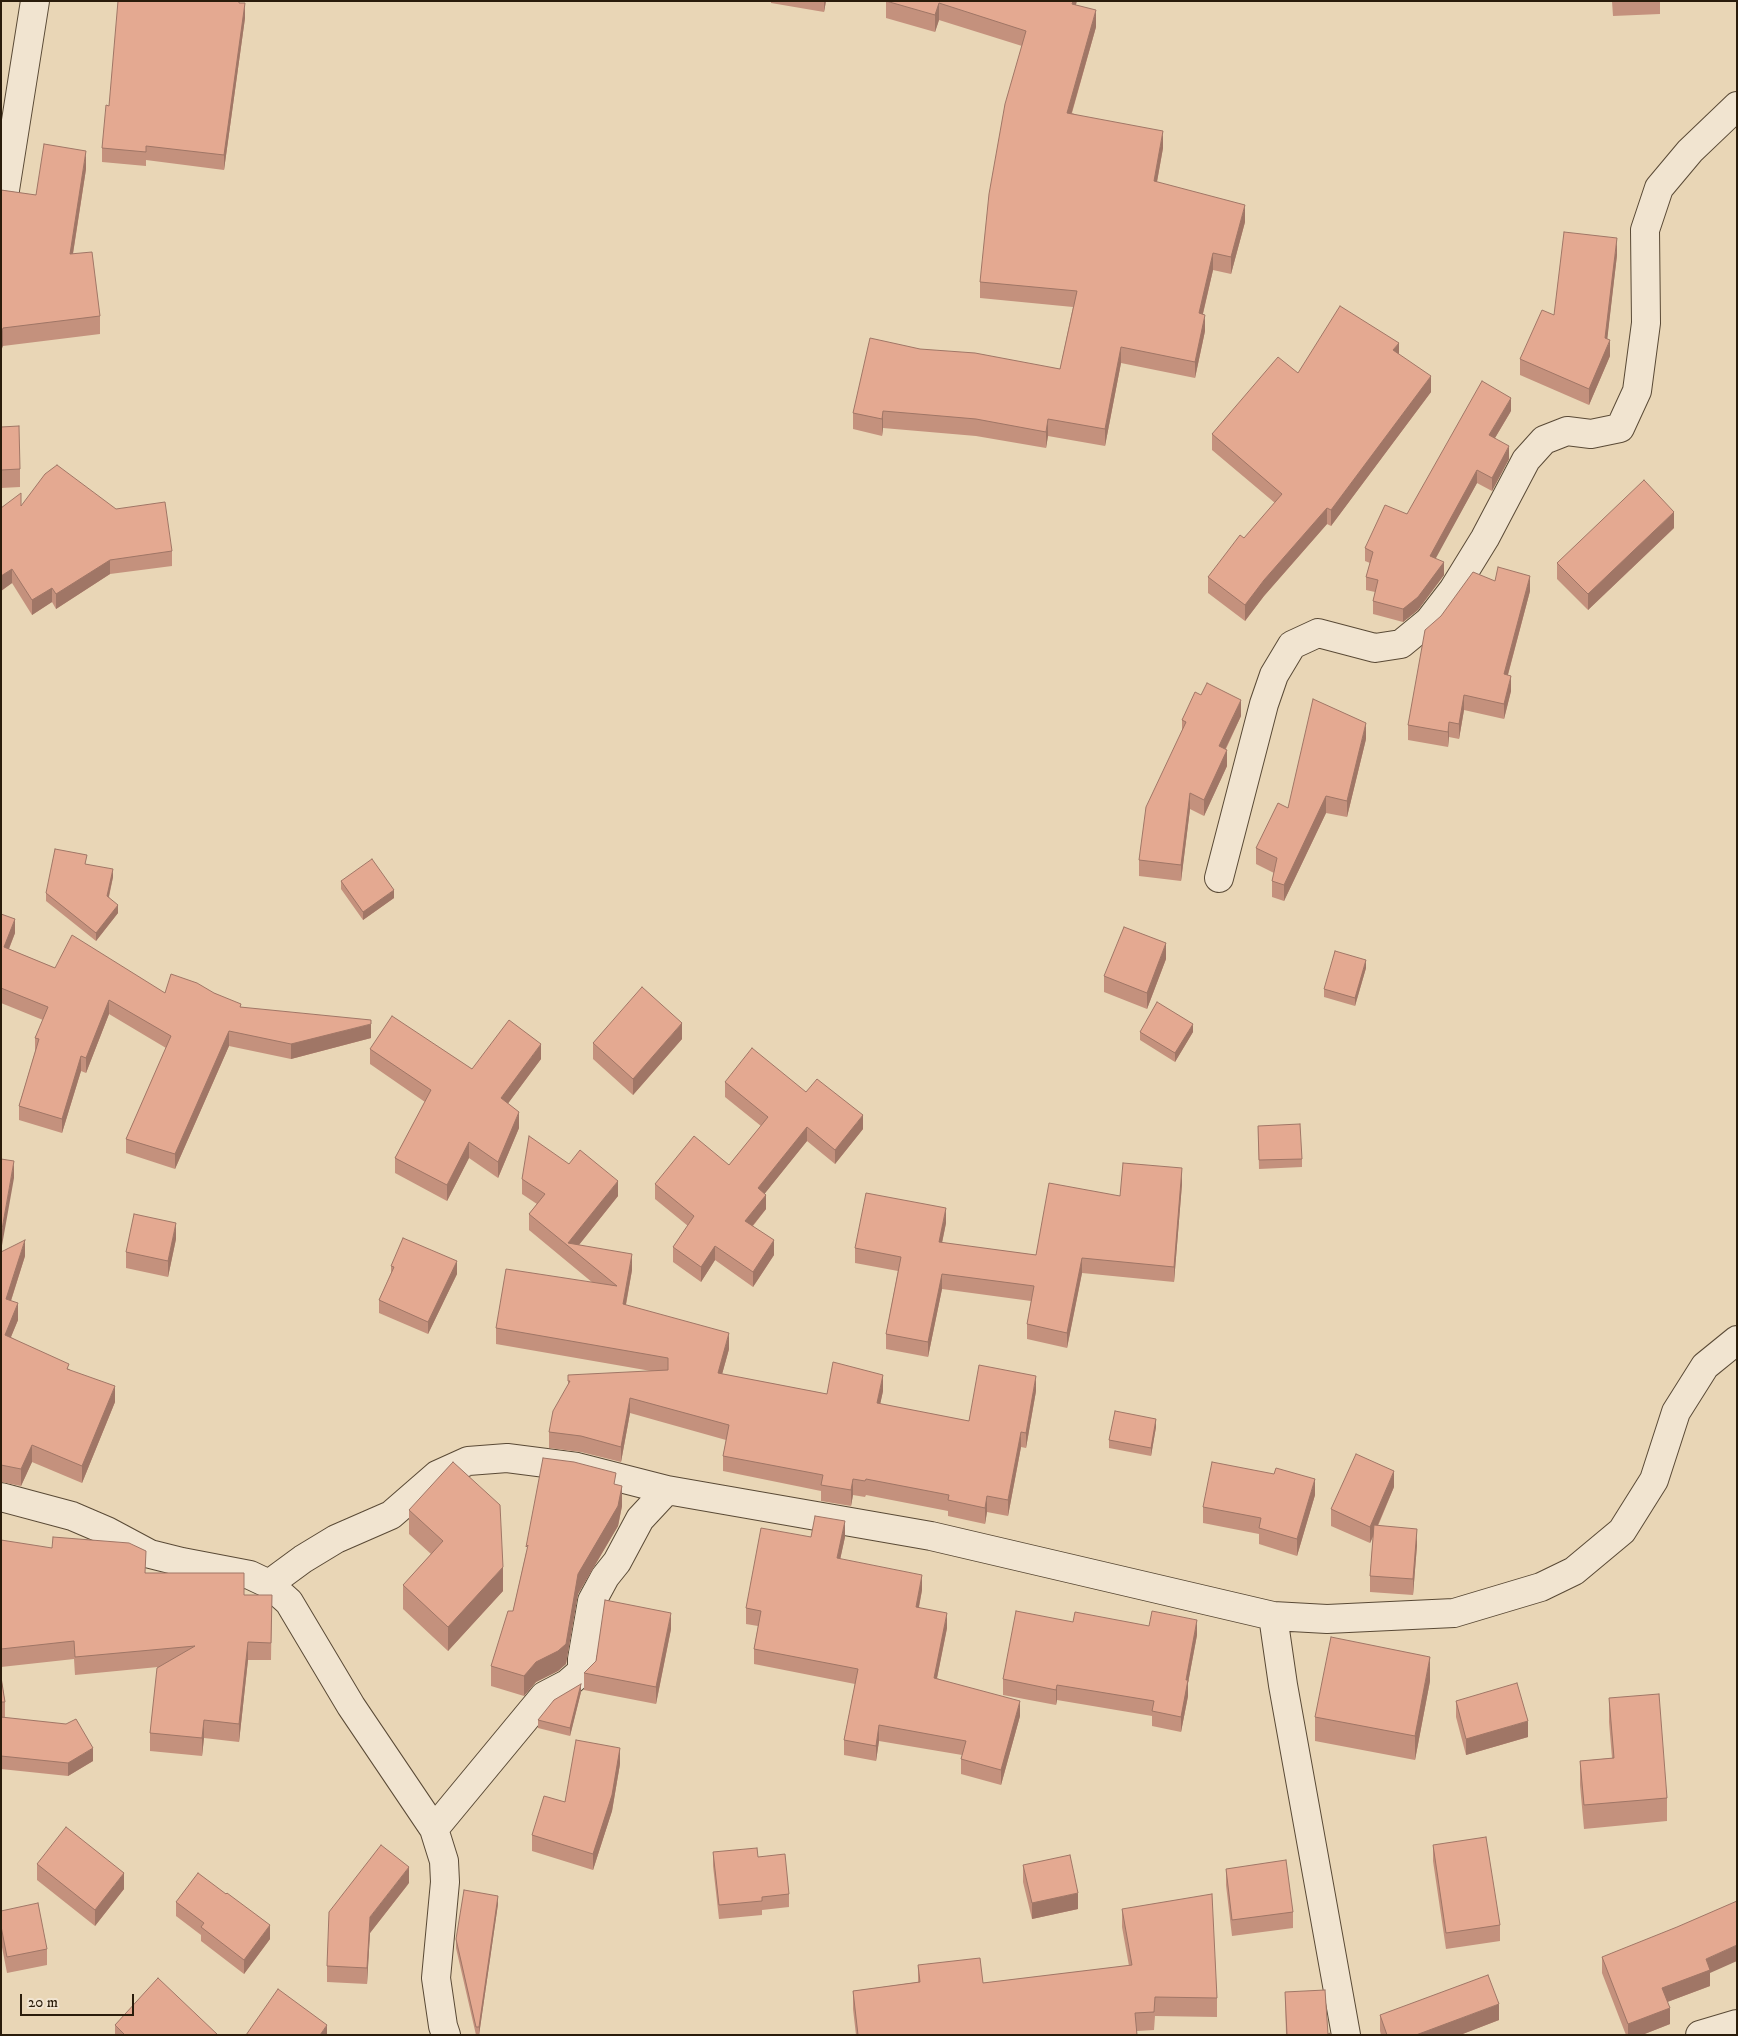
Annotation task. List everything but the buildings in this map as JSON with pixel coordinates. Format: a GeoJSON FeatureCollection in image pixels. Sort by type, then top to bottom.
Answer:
{"type":"FeatureCollection","features":[{"type":"Feature","properties":{"kind":"street"},"geometry":{"type":"LineString","coordinates":[[1,193],[4,190],[36,1]]}},
{"type":"Feature","properties":{"kind":"street"},"geometry":{"type":"LineString","coordinates":[[1219,878],[1264,704],[1274,675],[1292,645],[1318,633],[1375,648],[1401,644],[1429,621],[1453,590],[1485,538],[1526,460],[1544,440],[1567,431],[1591,434],[1620,428],[1637,390],[1646,323],[1645,230],[1659,188],[1690,151],[1737,106]]}},
{"type":"Feature","properties":{"kind":"street"},"geometry":{"type":"LineString","coordinates":[[269,1584],[303,1559],[336,1539],[391,1516],[438,1475],[468,1461],[507,1458],[577,1467],[667,1490],[931,1536],[1273,1616],[1327,1619],[1454,1613],[1541,1586],[1574,1571],[1622,1531],[1654,1480],[1676,1412],[1705,1366],[1737,1340]]}},
{"type":"Feature","properties":{"kind":"street"},"geometry":{"type":"LineString","coordinates":[[434,1829],[544,1696],[567,1684],[582,1671],[582,1659],[592,1602],[605,1577],[617,1562],[640,1519],[667,1490]]}},
{"type":"Feature","properties":{"kind":"street"},"geometry":{"type":"LineString","coordinates":[[1,1498],[72,1516],[107,1531],[150,1554],[250,1575],[269,1584],[289,1602],[351,1706],[434,1829],[444,1861],[446,1882],[436,1978],[446,2035]]}},
{"type":"Feature","properties":{"kind":"street"},"geometry":{"type":"LineString","coordinates":[[1273,1616],[1286,1704],[1346,2035]]}},
{"type":"Feature","properties":{"kind":"street"},"geometry":{"type":"LineString","coordinates":[[1700,2035],[1737,2024]]}}]}
